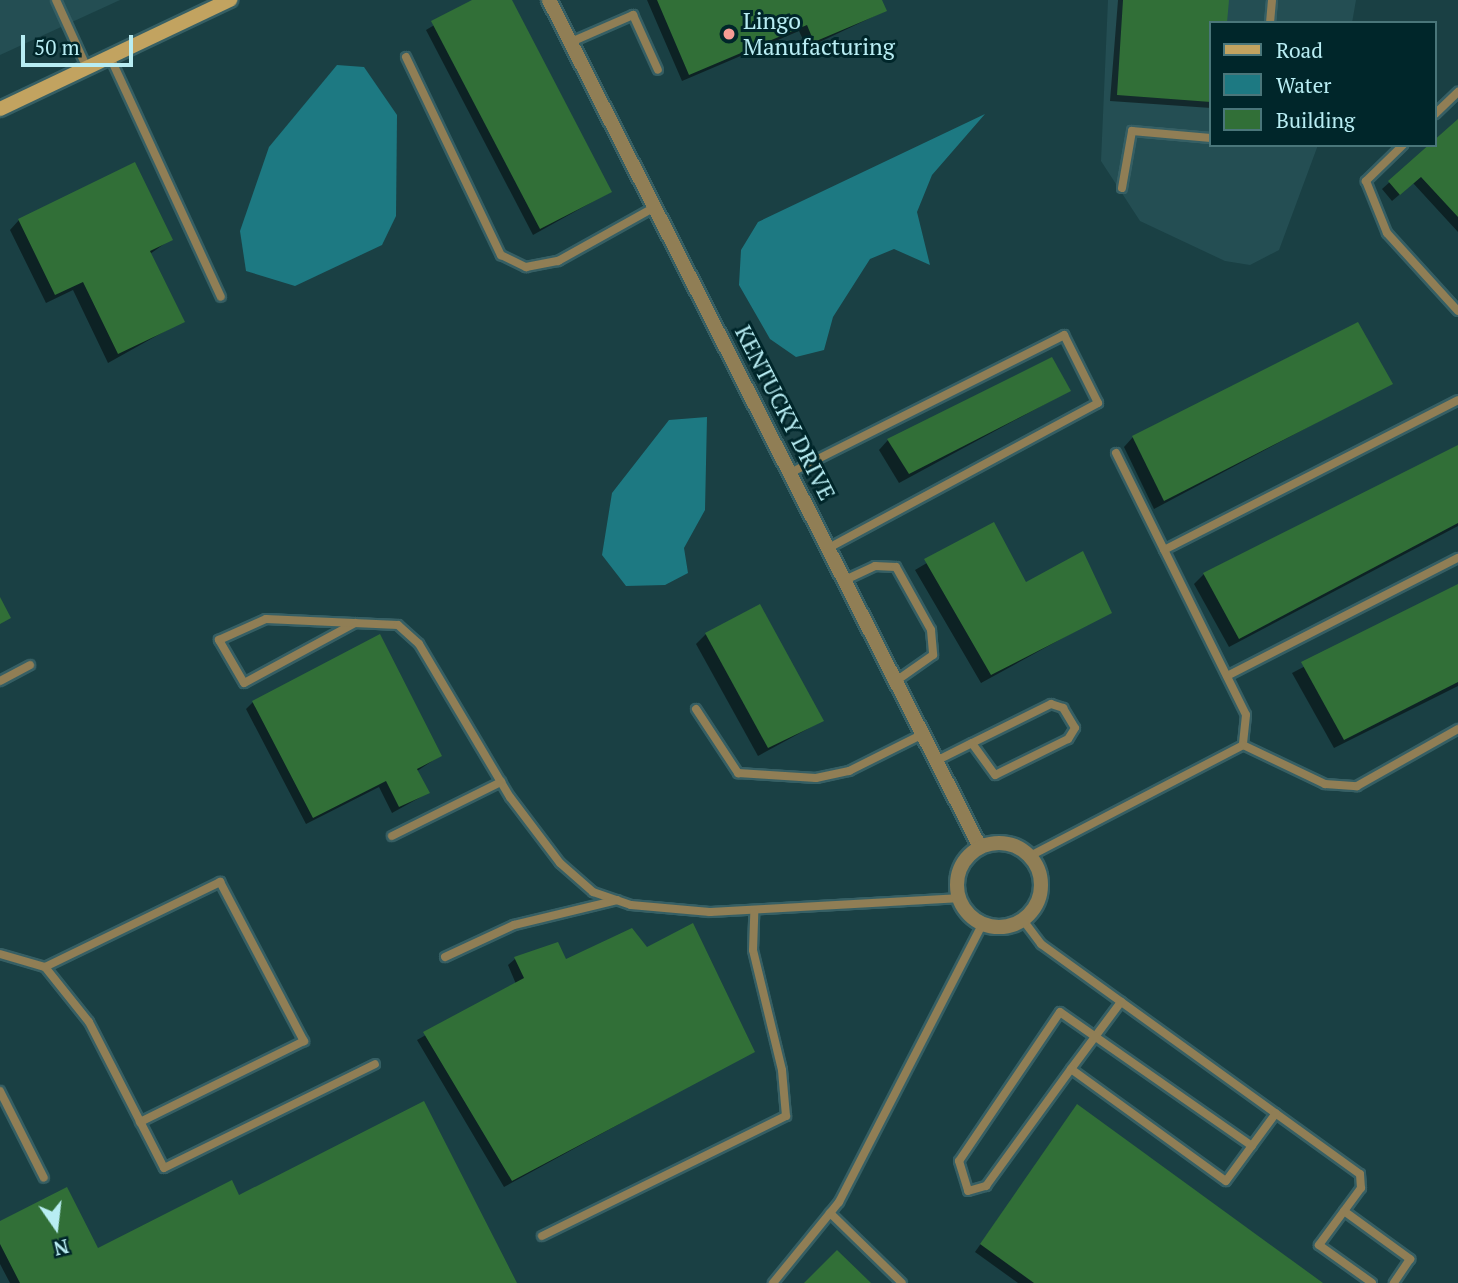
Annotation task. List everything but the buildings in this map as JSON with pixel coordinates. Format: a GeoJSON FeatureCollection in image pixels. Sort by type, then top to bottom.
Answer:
{"type":"FeatureCollection","features":[{"type":"Feature","properties":{"kind":"main road"},"geometry":{"type":"LineString","coordinates":[[0,109],[230,0]]}},
{"type":"Feature","properties":{"kind":"street","name":"KENTUCKY DRIVE"},"geometry":{"type":"LineString","coordinates":[[549,0],[980,847]]}},
{"type":"Feature","properties":{"kind":"street"},"geometry":{"type":"LineString","coordinates":[[998,843],[1030,856],[1040,875],[1040,897],[1023,920],[982,925],[958,898],[960,868],[980,847],[998,843]]}},
{"type":"Feature","properties":{"kind":"lane"},"geometry":{"type":"LineString","coordinates":[[56,0],[87,68]]}},
{"type":"Feature","properties":{"kind":"lane"},"geometry":{"type":"LineString","coordinates":[[1270,21],[1272,0]]}},
{"type":"Feature","properties":{"kind":"lane"},"geometry":{"type":"LineString","coordinates":[[570,42],[633,15],[659,70]]}},
{"type":"Feature","properties":{"kind":"lane"},"geometry":{"type":"LineString","coordinates":[[110,57],[221,297]]}},
{"type":"Feature","properties":{"kind":"lane"},"geometry":{"type":"LineString","coordinates":[[406,57],[500,255],[526,267],[558,261],[655,207]]}},
{"type":"Feature","properties":{"kind":"lane"},"geometry":{"type":"LineString","coordinates":[[1437,112],[1458,92]]}},
{"type":"Feature","properties":{"kind":"lane"},"geometry":{"type":"LineString","coordinates":[[1122,188],[1132,131],[1210,138]]}},
{"type":"Feature","properties":{"kind":"lane"},"geometry":{"type":"LineString","coordinates":[[1401,147],[1366,181],[1387,233],[1458,311]]}},
{"type":"Feature","properties":{"kind":"lane"},"geometry":{"type":"LineString","coordinates":[[790,473],[1064,335],[1098,403],[829,548]]}},
{"type":"Feature","properties":{"kind":"lane"},"geometry":{"type":"LineString","coordinates":[[1164,550],[1458,400]]}},
{"type":"Feature","properties":{"kind":"lane"},"geometry":{"type":"LineString","coordinates":[[1116,453],[1246,715],[1242,745]]}},
{"type":"Feature","properties":{"kind":"lane"},"geometry":{"type":"LineString","coordinates":[[1227,676],[1458,558]]}},
{"type":"Feature","properties":{"kind":"lane"},"geometry":{"type":"LineString","coordinates":[[845,580],[875,566],[896,567],[932,630],[933,655],[896,681]]}},
{"type":"Feature","properties":{"kind":"lane"},"geometry":{"type":"LineString","coordinates":[[355,623],[244,683],[219,640],[266,619],[355,623],[398,625],[419,644],[500,782],[560,863],[593,892],[617,900],[754,912],[958,898]]}},
{"type":"Feature","properties":{"kind":"lane"},"geometry":{"type":"LineString","coordinates":[[0,681],[30,665]]}},
{"type":"Feature","properties":{"kind":"lane"},"geometry":{"type":"LineString","coordinates":[[936,761],[972,743],[1051,704],[1063,708],[1074,728],[1068,739],[995,775],[972,743]]}},
{"type":"Feature","properties":{"kind":"lane"},"geometry":{"type":"LineString","coordinates":[[696,709],[737,773],[816,778],[849,771],[923,734]]}},
{"type":"Feature","properties":{"kind":"lane"},"geometry":{"type":"LineString","coordinates":[[1242,745],[1325,784],[1357,786],[1458,729]]}},
{"type":"Feature","properties":{"kind":"lane"},"geometry":{"type":"LineString","coordinates":[[1030,856],[1242,745]]}},
{"type":"Feature","properties":{"kind":"lane"},"geometry":{"type":"LineString","coordinates":[[392,836],[500,782]]}},
{"type":"Feature","properties":{"kind":"lane"},"geometry":{"type":"LineString","coordinates":[[45,967],[220,882],[304,1041],[140,1122]]}},
{"type":"Feature","properties":{"kind":"lane"},"geometry":{"type":"LineString","coordinates":[[445,957],[514,925],[617,900]]}},
{"type":"Feature","properties":{"kind":"lane"},"geometry":{"type":"LineString","coordinates":[[542,1236],[786,1115],[782,1070],[753,950],[754,912]]}},
{"type":"Feature","properties":{"kind":"lane"},"geometry":{"type":"LineString","coordinates":[[1023,920],[1041,944],[1360,1174],[1361,1188],[1320,1245],[1372,1283]]}},
{"type":"Feature","properties":{"kind":"lane"},"geometry":{"type":"LineString","coordinates":[[773,1283],[830,1213],[982,925]]}},
{"type":"Feature","properties":{"kind":"lane"},"geometry":{"type":"LineString","coordinates":[[0,954],[45,967],[89,1022],[164,1168],[375,1064]]}},
{"type":"Feature","properties":{"kind":"lane"},"geometry":{"type":"LineString","coordinates":[[1121,1002],[1096,1037],[1071,1069],[986,1186],[968,1191],[962,1149],[1060,1012],[1096,1037],[1252,1146]]}},
{"type":"Feature","properties":{"kind":"lane"},"geometry":{"type":"LineString","coordinates":[[1071,1069],[1226,1181],[1276,1113]]}},
{"type":"Feature","properties":{"kind":"lane"},"geometry":{"type":"LineString","coordinates":[[0,1091],[44,1178]]}},
{"type":"Feature","properties":{"kind":"lane"},"geometry":{"type":"LineString","coordinates":[[1344,1211],[1410,1259],[1394,1283]]}},
{"type":"Feature","properties":{"kind":"lane"},"geometry":{"type":"LineString","coordinates":[[830,1213],[902,1283]]}},
{"type":"Feature","properties":{"kind":"shaded area"},"geometry":{"type":"Polygon","coordinates":[[[0,0],[120,0],[0,55],[0,0]]]}},
{"type":"Feature","properties":{"kind":"shaded area"},"geometry":{"type":"Polygon","coordinates":[[[1108,0],[1356,0],[1352,21],[1210,21],[1210,147],[1317,147],[1279,250],[1250,265],[1225,261],[1140,221],[1101,161],[1108,0]]]}},
{"type":"Feature","properties":{"kind":"water"},"geometry":{"type":"Polygon","coordinates":[[[337,65],[364,67],[397,115],[396,216],[382,245],[295,286],[246,271],[240,231],[269,147],[337,65]]]}},
{"type":"Feature","properties":{"kind":"water"},"geometry":{"type":"Polygon","coordinates":[[[985,114],[932,175],[917,212],[930,265],[894,249],[870,259],[833,317],[824,350],[796,357],[770,339],[739,285],[741,250],[758,222],[985,114]]]}},
{"type":"Feature","properties":{"kind":"water"},"geometry":{"type":"Polygon","coordinates":[[[707,417],[705,510],[684,548],[688,573],[665,585],[626,586],[602,555],[612,493],[669,420],[707,417]]]}},
{"type":"Feature","properties":{"kind":"place","name":"Lingo Manufacturing"},"geometry":{"type":"Point","coordinates":[729,34]}}]}
